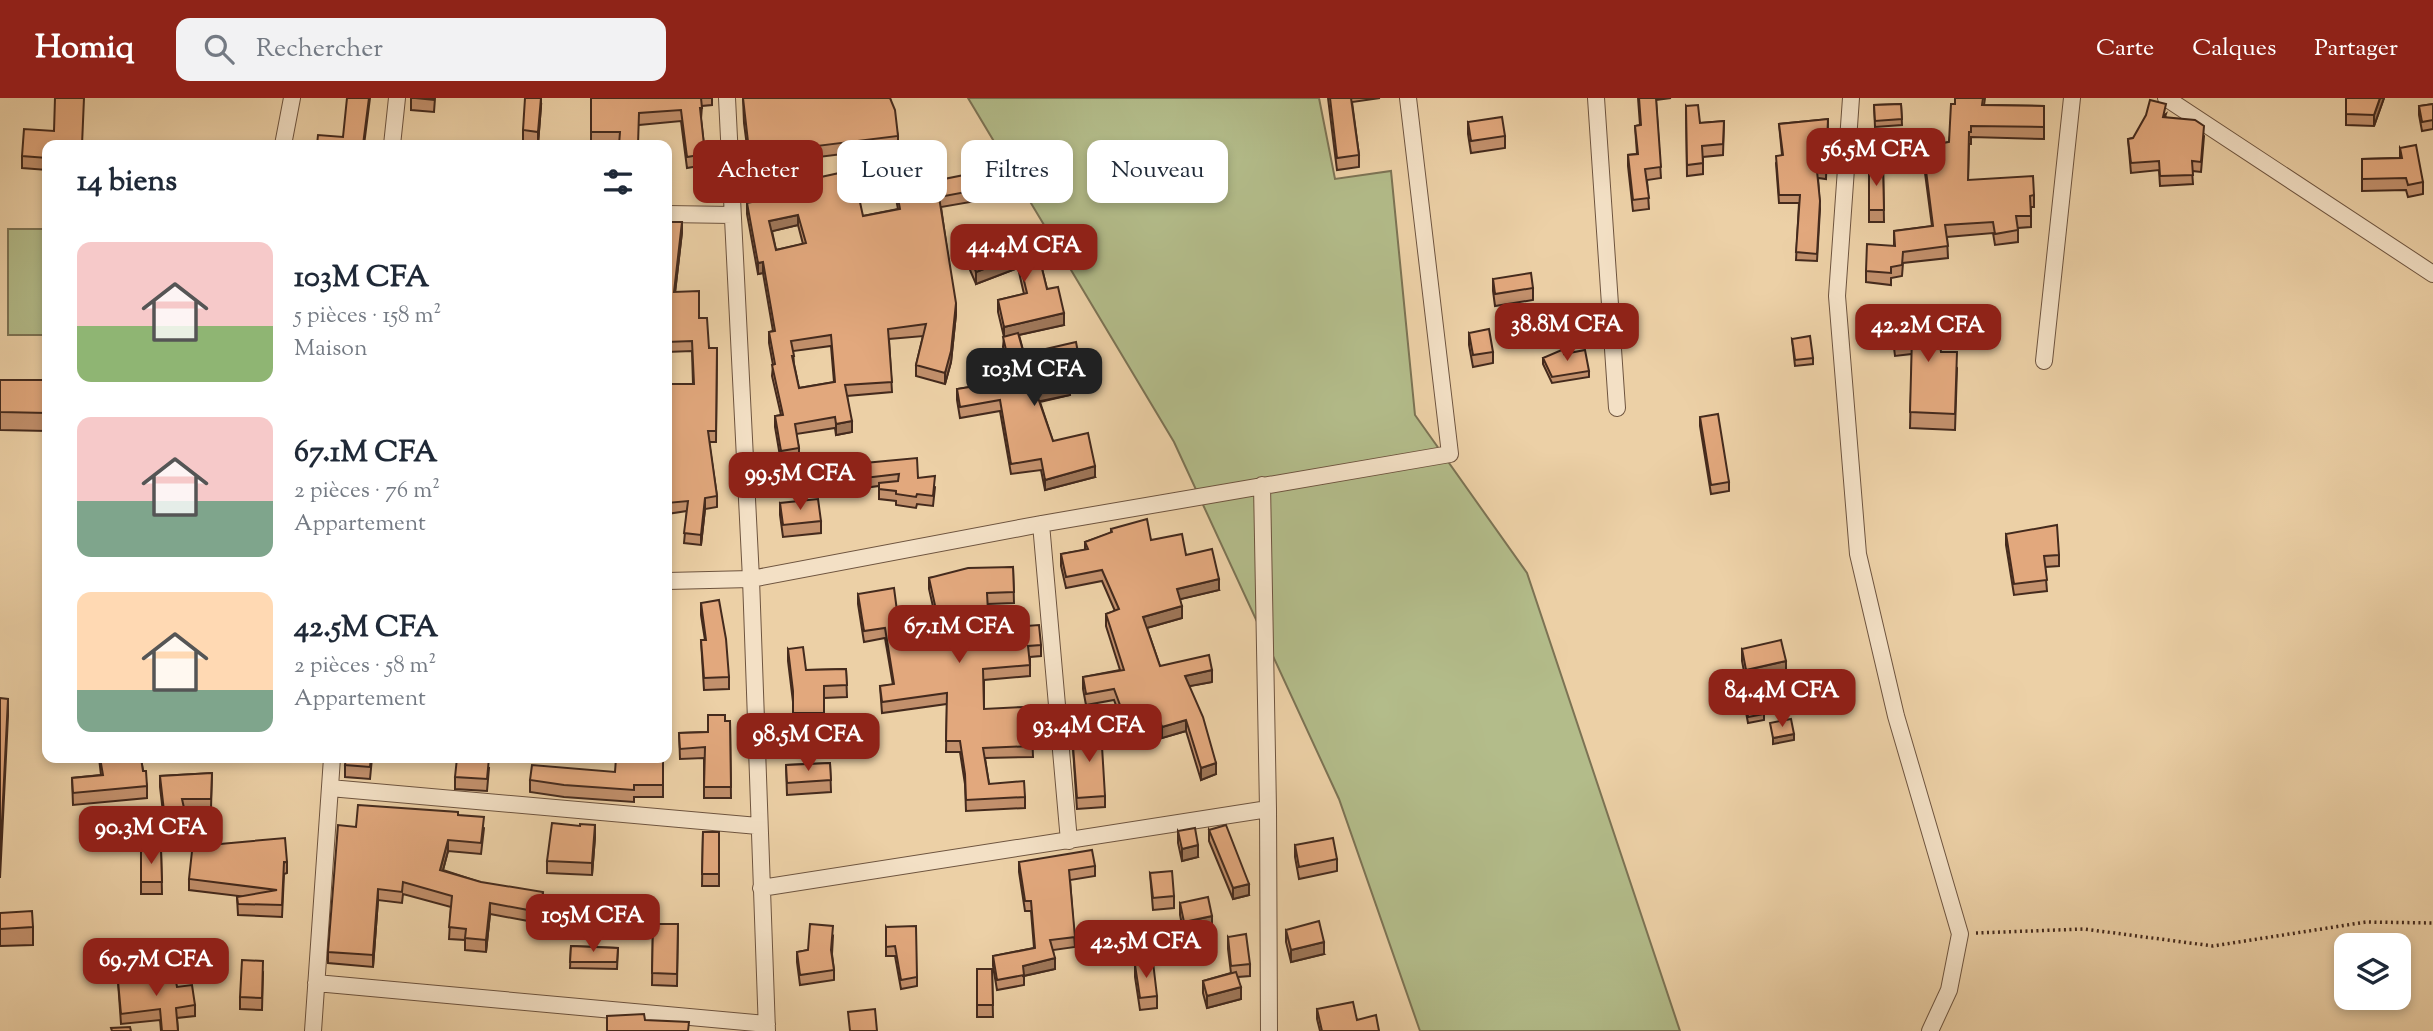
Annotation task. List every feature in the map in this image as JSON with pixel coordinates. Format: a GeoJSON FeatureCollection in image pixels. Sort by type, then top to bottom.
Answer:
{"type":"FeatureCollection","features":[{"type":"Feature","properties":{"kind":"street"},"geometry":{"type":"LineString","coordinates":[[284,140],[292,98]]}},
{"type":"Feature","properties":{"kind":"street"},"geometry":{"type":"LineString","coordinates":[[393,140],[397,98]]}},
{"type":"Feature","properties":{"kind":"street"},"geometry":{"type":"LineString","coordinates":[[316,984],[767,1028],[751,579],[727,98]]}},
{"type":"Feature","properties":{"kind":"street"},"geometry":{"type":"LineString","coordinates":[[672,581],[751,579],[1041,524],[1450,453],[1408,98]]}},
{"type":"Feature","properties":{"kind":"street"},"geometry":{"type":"LineString","coordinates":[[1596,98],[1617,408]]}},
{"type":"Feature","properties":{"kind":"street"},"geometry":{"type":"LineString","coordinates":[[1851,98],[1837,296],[1857,554],[1896,716],[1960,934],[1949,990],[1930,1031]]}},
{"type":"Feature","properties":{"kind":"street"},"geometry":{"type":"LineString","coordinates":[[2044,361],[2072,98]]}},
{"type":"Feature","properties":{"kind":"street"},"geometry":{"type":"LineString","coordinates":[[2166,98],[2433,274]]}},
{"type":"Feature","properties":{"kind":"street"},"geometry":{"type":"LineString","coordinates":[[672,214],[732,215]]}},
{"type":"Feature","properties":{"kind":"street"},"geometry":{"type":"LineString","coordinates":[[1262,485],[1269,1031]]}},
{"type":"Feature","properties":{"kind":"street"},"geometry":{"type":"LineString","coordinates":[[1041,524],[1069,841]]}},
{"type":"Feature","properties":{"kind":"street"},"geometry":{"type":"LineString","coordinates":[[313,1031],[332,763]]}},
{"type":"Feature","properties":{"kind":"street"},"geometry":{"type":"LineString","coordinates":[[330,788],[758,826]]}},
{"type":"Feature","properties":{"kind":"street"},"geometry":{"type":"LineString","coordinates":[[761,888],[1268,809]]}},
{"type":"Feature","properties":{"kind":"path"},"geometry":{"type":"LineString","coordinates":[[1960,934],[2084,929],[2213,946],[2365,922],[2433,923]]}},
{"type":"Feature","properties":{"kind":"green space"},"geometry":{"type":"Polygon","coordinates":[[[968,98],[1319,98],[1335,179],[1391,171],[1415,415],[1527,573],[1680,1031],[1420,1031],[1339,799],[1174,442],[1031,203],[1073,203],[1073,140],[993,140],[968,98]]]}},
{"type":"Feature","properties":{"kind":"green space"},"geometry":{"type":"Polygon","coordinates":[[[8,229],[42,229],[42,335],[8,335],[8,229]]]}},
{"type":"Feature","properties":{"kind":"building"},"geometry":{"type":"Polygon","coordinates":[[[55,98],[84,98],[82,140],[42,140],[42,158],[22,156],[24,129],[54,131],[55,98]]]}},
{"type":"Feature","properties":{"kind":"building"},"geometry":{"type":"Polygon","coordinates":[[[347,98],[369,98],[364,140],[318,140],[318,135],[343,137],[347,98]]]}},
{"type":"Feature","properties":{"kind":"building"},"geometry":{"type":"Polygon","coordinates":[[[525,98],[541,98],[538,132],[523,130],[525,98]]]}},
{"type":"Feature","properties":{"kind":"building"},"geometry":{"type":"Polygon","coordinates":[[[591,98],[701,98],[703,140],[693,140],[693,156],[687,157],[681,110],[639,113],[638,140],[619,140],[620,132],[591,132],[591,98]]]}},
{"type":"Feature","properties":{"kind":"building"},"geometry":{"type":"Polygon","coordinates":[[[743,98],[890,98],[895,110],[898,136],[837,140],[837,143],[823,145],[823,140],[748,140],[743,98]]]}},
{"type":"Feature","properties":{"kind":"building"},"geometry":{"type":"Polygon","coordinates":[[[1330,98],[1351,98],[1359,155],[1337,158],[1330,98]]]}},
{"type":"Feature","properties":{"kind":"building"},"geometry":{"type":"Polygon","coordinates":[[[1639,98],[1656,98],[1661,167],[1645,169],[1649,198],[1633,200],[1628,155],[1638,154],[1635,126],[1641,125],[1639,98]]]}},
{"type":"Feature","properties":{"kind":"building"},"geometry":{"type":"Polygon","coordinates":[[[1955,98],[1983,98],[1982,105],[2044,106],[2044,127],[1971,126],[1969,132],[1968,180],[2033,176],[2031,216],[2016,216],[2018,230],[1995,234],[1993,222],[1945,225],[1948,246],[1903,252],[1902,265],[1891,267],[1891,273],[1866,271],[1867,244],[1895,246],[1894,231],[1933,226],[1923,147],[1949,142],[1951,104],[1955,104],[1955,98]]]}},
{"type":"Feature","properties":{"kind":"building"},"geometry":{"type":"Polygon","coordinates":[[[2346,98],[2380,98],[2374,115],[2346,114],[2346,98]]]}},
{"type":"Feature","properties":{"kind":"building"},"geometry":{"type":"Polygon","coordinates":[[[2150,100],[2166,104],[2163,117],[2195,120],[2204,126],[2201,162],[2192,161],[2193,175],[2160,176],[2159,161],[2131,163],[2128,139],[2133,138],[2146,115],[2150,100]]]}},
{"type":"Feature","properties":{"kind":"building"},"geometry":{"type":"Polygon","coordinates":[[[1901,104],[1902,119],[1875,121],[1874,105],[1901,104]]]}},
{"type":"Feature","properties":{"kind":"building"},"geometry":{"type":"Polygon","coordinates":[[[2433,104],[2433,120],[2422,122],[2419,106],[2433,104]]]}},
{"type":"Feature","properties":{"kind":"building"},"geometry":{"type":"Polygon","coordinates":[[[1698,105],[1700,123],[1724,121],[1723,144],[1702,146],[1703,163],[1687,165],[1686,106],[1698,105]]]}},
{"type":"Feature","properties":{"kind":"building"},"geometry":{"type":"Polygon","coordinates":[[[1502,117],[1505,136],[1471,141],[1468,122],[1502,117]]]}},
{"type":"Feature","properties":{"kind":"building"},"geometry":{"type":"Polygon","coordinates":[[[1828,119],[1826,171],[1817,171],[1820,201],[1817,254],[1796,252],[1800,195],[1779,195],[1776,156],[1783,155],[1779,124],[1828,119]]]}},
{"type":"Feature","properties":{"kind":"building"},"geometry":{"type":"Polygon","coordinates":[[[2416,145],[2423,182],[2408,185],[2406,178],[2362,179],[2362,159],[2402,158],[2400,148],[2416,145]]]}},
{"type":"Feature","properties":{"kind":"building"},"geometry":{"type":"Polygon","coordinates":[[[1883,165],[1884,210],[1869,210],[1869,166],[1883,165]]]}},
{"type":"Feature","properties":{"kind":"building"},"geometry":{"type":"Polygon","coordinates":[[[837,173],[837,203],[860,203],[863,216],[900,209],[899,203],[940,203],[956,303],[951,351],[945,373],[916,365],[926,324],[888,329],[892,382],[845,385],[852,421],[836,424],[835,417],[795,424],[799,448],[781,451],[775,416],[783,415],[772,365],[775,364],[769,332],[775,331],[763,262],[758,263],[747,203],[823,203],[823,177],[837,173]],[[798,215],[769,221],[776,250],[806,243],[798,215]],[[831,335],[791,341],[799,388],[835,382],[831,335]]]}},
{"type":"Feature","properties":{"kind":"building"},"geometry":{"type":"Polygon","coordinates":[[[961,176],[961,193],[947,196],[947,178],[961,176]]]}},
{"type":"Feature","properties":{"kind":"building"},"geometry":{"type":"Polygon","coordinates":[[[672,222],[682,222],[674,292],[699,291],[699,318],[707,318],[709,348],[717,348],[716,431],[708,431],[717,496],[705,498],[701,535],[684,533],[688,501],[672,503],[672,384],[694,384],[692,341],[672,342],[672,222]]]}},
{"type":"Feature","properties":{"kind":"building"},"geometry":{"type":"Polygon","coordinates":[[[1034,236],[1047,289],[1058,287],[1064,313],[1004,327],[998,300],[1027,293],[1018,256],[976,272],[970,258],[1034,236]]]}},
{"type":"Feature","properties":{"kind":"building"},"geometry":{"type":"Polygon","coordinates":[[[1531,273],[1533,288],[1495,294],[1493,279],[1531,273]]]}},
{"type":"Feature","properties":{"kind":"building"},"geometry":{"type":"Polygon","coordinates":[[[1935,309],[1941,352],[1957,352],[1955,414],[1910,412],[1912,337],[1895,340],[1892,315],[1935,309]]]}},
{"type":"Feature","properties":{"kind":"building"},"geometry":{"type":"Polygon","coordinates":[[[1489,329],[1493,352],[1473,355],[1469,333],[1489,329]]]}},
{"type":"Feature","properties":{"kind":"building"},"geometry":{"type":"Polygon","coordinates":[[[1018,333],[1024,354],[1076,342],[1080,363],[1066,366],[1070,384],[1036,392],[1053,441],[1088,433],[1095,466],[1045,480],[1041,459],[1011,464],[1000,400],[960,407],[957,389],[1013,380],[1003,337],[1018,333]]]}},
{"type":"Feature","properties":{"kind":"building"},"geometry":{"type":"Polygon","coordinates":[[[1810,336],[1813,358],[1795,360],[1792,339],[1810,336]]]}},
{"type":"Feature","properties":{"kind":"building"},"geometry":{"type":"Polygon","coordinates":[[[1564,349],[1564,354],[1585,350],[1589,371],[1552,377],[1543,358],[1564,349]]]}},
{"type":"Feature","properties":{"kind":"building"},"geometry":{"type":"Polygon","coordinates":[[[0,380],[42,380],[42,413],[0,412],[0,380]]]}},
{"type":"Feature","properties":{"kind":"building"},"geometry":{"type":"Polygon","coordinates":[[[1718,414],[1729,482],[1711,485],[1700,417],[1718,414]]]}},
{"type":"Feature","properties":{"kind":"building"},"geometry":{"type":"Polygon","coordinates":[[[917,458],[918,478],[935,476],[933,496],[917,494],[916,497],[879,489],[879,483],[898,481],[899,474],[856,479],[854,464],[917,458]]]}},
{"type":"Feature","properties":{"kind":"building"},"geometry":{"type":"Polygon","coordinates":[[[818,499],[821,521],[783,525],[780,503],[818,499]]]}},
{"type":"Feature","properties":{"kind":"building"},"geometry":{"type":"Polygon","coordinates":[[[1147,519],[1151,540],[1182,534],[1186,555],[1212,549],[1219,579],[1177,589],[1182,606],[1143,617],[1160,666],[1209,655],[1212,670],[1185,676],[1203,717],[1216,763],[1201,768],[1186,720],[1162,727],[1160,721],[1130,732],[1114,689],[1086,694],[1083,677],[1124,670],[1106,614],[1119,609],[1102,570],[1066,577],[1061,554],[1088,549],[1085,542],[1112,532],[1111,529],[1147,519]]]}},
{"type":"Feature","properties":{"kind":"building"},"geometry":{"type":"Polygon","coordinates":[[[2057,525],[2059,555],[2044,556],[2047,580],[2014,584],[2006,534],[2057,525]]]}},
{"type":"Feature","properties":{"kind":"building"},"geometry":{"type":"Polygon","coordinates":[[[1013,567],[1014,592],[987,593],[989,629],[1039,625],[1041,645],[1028,646],[1030,665],[983,669],[984,709],[1023,707],[1024,729],[1032,729],[1033,746],[983,748],[989,784],[1024,781],[1025,797],[966,800],[960,741],[946,741],[947,693],[882,702],[880,686],[894,684],[885,628],[864,631],[858,594],[894,588],[899,626],[938,619],[929,578],[968,568],[1013,567]]]}},
{"type":"Feature","properties":{"kind":"building"},"geometry":{"type":"Polygon","coordinates":[[[719,600],[729,677],[704,678],[701,640],[706,640],[701,603],[719,600]]]}},
{"type":"Feature","properties":{"kind":"building"},"geometry":{"type":"Polygon","coordinates":[[[1781,640],[1786,661],[1746,670],[1742,649],[1781,640]]]}},
{"type":"Feature","properties":{"kind":"building"},"geometry":{"type":"Polygon","coordinates":[[[803,647],[806,670],[846,669],[847,685],[824,686],[824,713],[793,713],[788,649],[803,647]]]}},
{"type":"Feature","properties":{"kind":"building"},"geometry":{"type":"Polygon","coordinates":[[[1758,687],[1764,714],[1748,717],[1743,690],[1758,687]]]}},
{"type":"Feature","properties":{"kind":"building"},"geometry":{"type":"Polygon","coordinates":[[[0,698],[8,699],[0,861],[0,698]]]}},
{"type":"Feature","properties":{"kind":"building"},"geometry":{"type":"Polygon","coordinates":[[[708,715],[725,715],[725,721],[730,721],[731,787],[704,787],[705,747],[680,749],[679,733],[708,732],[708,715]]]}},
{"type":"Feature","properties":{"kind":"building"},"geometry":{"type":"Polygon","coordinates":[[[1791,719],[1794,734],[1773,738],[1770,723],[1791,719]]]}},
{"type":"Feature","properties":{"kind":"building"},"geometry":{"type":"Polygon","coordinates":[[[1101,730],[1105,796],[1077,798],[1072,733],[1101,730]]]}},
{"type":"Feature","properties":{"kind":"building"},"geometry":{"type":"Polygon","coordinates":[[[101,763],[142,763],[143,771],[146,771],[147,786],[73,793],[72,778],[103,775],[101,763]]]}},
{"type":"Feature","properties":{"kind":"building"},"geometry":{"type":"Polygon","coordinates":[[[345,763],[370,763],[370,767],[345,763]]]}},
{"type":"Feature","properties":{"kind":"building"},"geometry":{"type":"Polygon","coordinates":[[[456,763],[489,763],[487,779],[455,777],[456,763]]]}},
{"type":"Feature","properties":{"kind":"building"},"geometry":{"type":"Polygon","coordinates":[[[616,763],[663,763],[663,785],[634,785],[634,790],[530,780],[532,765],[615,772],[616,763]]]}},
{"type":"Feature","properties":{"kind":"building"},"geometry":{"type":"Polygon","coordinates":[[[830,763],[831,780],[787,783],[786,765],[830,763]]]}},
{"type":"Feature","properties":{"kind":"building"},"geometry":{"type":"Polygon","coordinates":[[[212,773],[211,799],[182,799],[184,808],[164,811],[160,776],[212,773]]]}},
{"type":"Feature","properties":{"kind":"building"},"geometry":{"type":"Polygon","coordinates":[[[358,805],[458,812],[458,815],[484,817],[481,843],[448,840],[440,870],[481,882],[543,892],[539,912],[490,903],[486,940],[465,938],[466,929],[449,927],[452,896],[403,882],[402,892],[378,889],[373,955],[328,952],[338,825],[356,827],[358,805]]]}},
{"type":"Feature","properties":{"kind":"building"},"geometry":{"type":"Polygon","coordinates":[[[552,823],[595,825],[592,863],[547,861],[552,823]]]}},
{"type":"Feature","properties":{"kind":"building"},"geometry":{"type":"Polygon","coordinates":[[[1226,825],[1249,884],[1233,888],[1209,830],[1226,825]]]}},
{"type":"Feature","properties":{"kind":"building"},"geometry":{"type":"Polygon","coordinates":[[[1195,828],[1198,845],[1182,849],[1178,831],[1195,828]]]}},
{"type":"Feature","properties":{"kind":"building"},"geometry":{"type":"Polygon","coordinates":[[[703,832],[719,832],[719,874],[702,874],[703,832]]]}},
{"type":"Feature","properties":{"kind":"building"},"geometry":{"type":"Polygon","coordinates":[[[285,838],[287,862],[284,862],[282,905],[238,904],[237,897],[277,890],[189,879],[193,842],[220,844],[285,838]]]}},
{"type":"Feature","properties":{"kind":"building"},"geometry":{"type":"Polygon","coordinates":[[[1333,838],[1337,859],[1299,867],[1295,845],[1333,838]]]}},
{"type":"Feature","properties":{"kind":"building"},"geometry":{"type":"Polygon","coordinates":[[[141,850],[161,850],[162,882],[141,882],[141,850]]]}},
{"type":"Feature","properties":{"kind":"building"},"geometry":{"type":"Polygon","coordinates":[[[1092,850],[1095,866],[1069,870],[1075,937],[1050,940],[1055,958],[1023,966],[1024,975],[997,980],[993,956],[1035,948],[1031,901],[1025,901],[1019,862],[1092,850]]]}},
{"type":"Feature","properties":{"kind":"building"},"geometry":{"type":"Polygon","coordinates":[[[1172,871],[1174,896],[1153,898],[1150,873],[1172,871]]]}},
{"type":"Feature","properties":{"kind":"building"},"geometry":{"type":"Polygon","coordinates":[[[1208,897],[1212,916],[1184,922],[1180,903],[1208,897]]]}},
{"type":"Feature","properties":{"kind":"building"},"geometry":{"type":"Polygon","coordinates":[[[32,911],[33,927],[0,929],[0,913],[32,911]]]}},
{"type":"Feature","properties":{"kind":"building"},"geometry":{"type":"Polygon","coordinates":[[[1319,921],[1324,942],[1291,950],[1286,930],[1319,921]]]}},
{"type":"Feature","properties":{"kind":"building"},"geometry":{"type":"Polygon","coordinates":[[[653,924],[678,924],[677,974],[652,973],[653,924]]]}},
{"type":"Feature","properties":{"kind":"building"},"geometry":{"type":"Polygon","coordinates":[[[810,924],[833,926],[831,950],[834,970],[800,975],[797,952],[808,950],[810,924]]]}},
{"type":"Feature","properties":{"kind":"building"},"geometry":{"type":"Polygon","coordinates":[[[916,926],[917,977],[901,980],[895,946],[886,947],[886,927],[916,926]]]}},
{"type":"Feature","properties":{"kind":"building"},"geometry":{"type":"Polygon","coordinates":[[[1246,934],[1250,964],[1231,966],[1228,937],[1246,934]]]}},
{"type":"Feature","properties":{"kind":"building"},"geometry":{"type":"Polygon","coordinates":[[[571,946],[618,948],[617,962],[570,962],[571,946]]]}},
{"type":"Feature","properties":{"kind":"building"},"geometry":{"type":"Polygon","coordinates":[[[242,960],[263,961],[262,998],[240,997],[242,960]]]}},
{"type":"Feature","properties":{"kind":"building"},"geometry":{"type":"Polygon","coordinates":[[[1153,962],[1157,996],[1140,998],[1135,965],[1153,962]]]}},
{"type":"Feature","properties":{"kind":"building"},"geometry":{"type":"Polygon","coordinates":[[[977,969],[992,969],[993,1005],[977,1005],[977,969]]]}},
{"type":"Feature","properties":{"kind":"building"},"geometry":{"type":"Polygon","coordinates":[[[1236,972],[1241,987],[1207,996],[1203,981],[1236,972]]]}},
{"type":"Feature","properties":{"kind":"building"},"geometry":{"type":"Polygon","coordinates":[[[175,976],[177,987],[192,985],[195,1005],[176,1008],[178,1031],[162,1031],[160,1009],[121,1014],[118,981],[175,976]]]}},
{"type":"Feature","properties":{"kind":"building"},"geometry":{"type":"Polygon","coordinates":[[[1353,1002],[1357,1020],[1376,1015],[1379,1031],[1322,1031],[1317,1009],[1353,1002]]]}},
{"type":"Feature","properties":{"kind":"building"},"geometry":{"type":"Polygon","coordinates":[[[875,1009],[877,1031],[850,1031],[848,1012],[875,1009]]]}},
{"type":"Feature","properties":{"kind":"building"},"geometry":{"type":"Polygon","coordinates":[[[644,1014],[645,1020],[689,1022],[688,1031],[607,1031],[607,1016],[644,1014]]]}},
{"type":"Feature","properties":{"kind":"building"},"geometry":{"type":"Polygon","coordinates":[[[130,1027],[131,1031],[112,1031],[111,1028],[130,1027]]]}}]}
